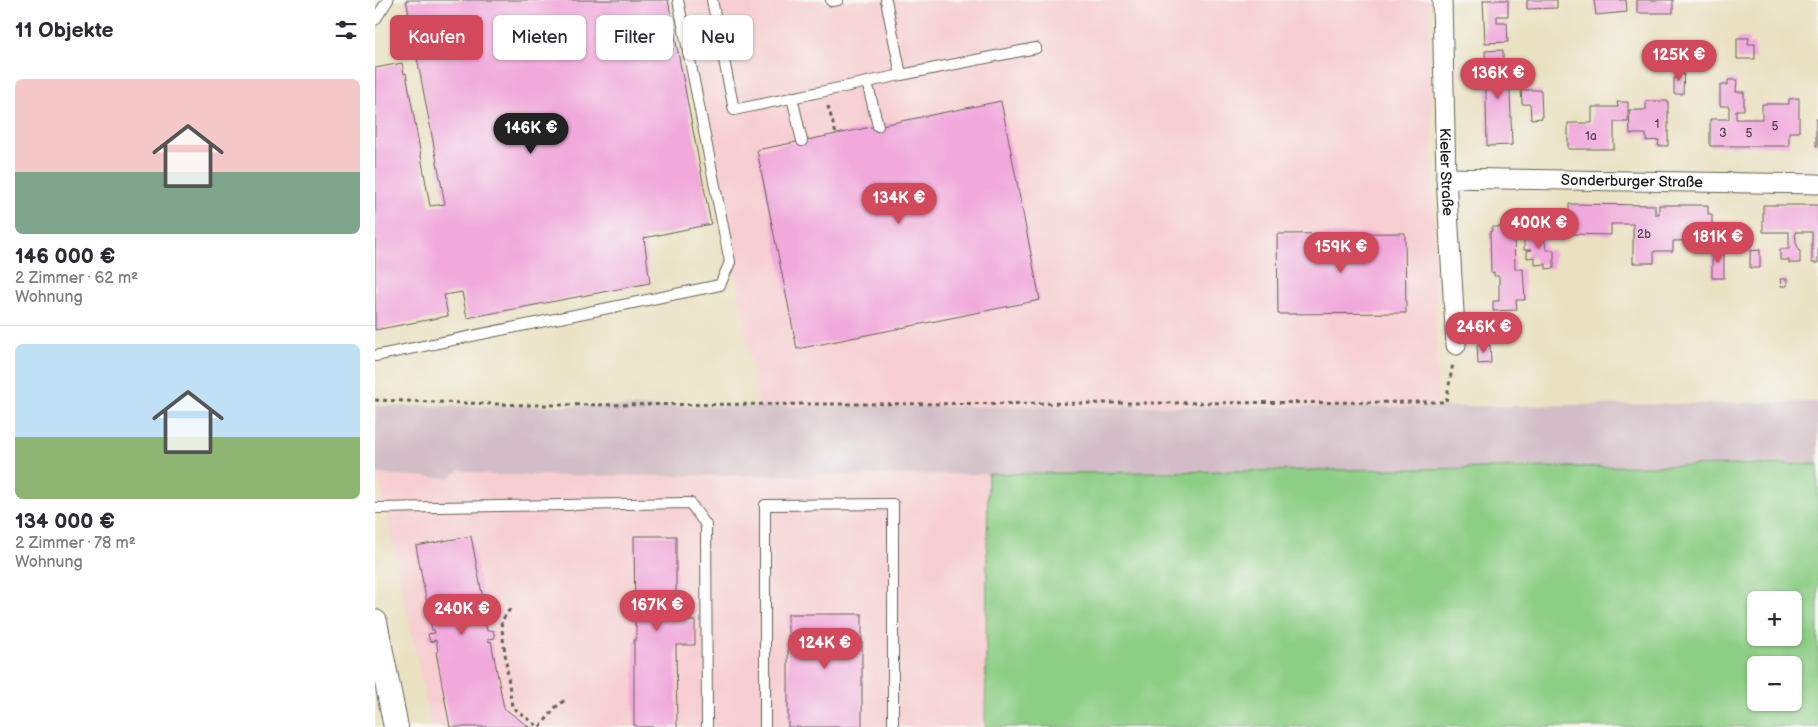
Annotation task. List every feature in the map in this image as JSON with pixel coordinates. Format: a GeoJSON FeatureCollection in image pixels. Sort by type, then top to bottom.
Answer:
{"type":"FeatureCollection","features":[{"type":"Feature","properties":{"kind":"street","name":"Kieler Straße"},"geometry":{"type":"LineString","coordinates":[[1442,0],[1446,178],[1456,345]]}},
{"type":"Feature","properties":{"kind":"street","name":"Sonderburger Straße"},"geometry":{"type":"LineString","coordinates":[[1446,178],[1818,184]]}},
{"type":"Feature","properties":{"kind":"street"},"geometry":{"type":"LineString","coordinates":[[375,622],[396,727]]}},
{"type":"Feature","properties":{"kind":"lane"},"geometry":{"type":"LineString","coordinates":[[375,20],[388,0]]}},
{"type":"Feature","properties":{"kind":"lane"},"geometry":{"type":"LineString","coordinates":[[375,356],[720,285],[730,262],[678,0]]}},
{"type":"Feature","properties":{"kind":"lane"},"geometry":{"type":"LineString","coordinates":[[712,0],[734,110],[1036,48]]}},
{"type":"Feature","properties":{"kind":"lane"},"geometry":{"type":"LineString","coordinates":[[831,0],[838,0]]}},
{"type":"Feature","properties":{"kind":"lane"},"geometry":{"type":"LineString","coordinates":[[886,0],[901,75]]}},
{"type":"Feature","properties":{"kind":"lane"},"geometry":{"type":"LineString","coordinates":[[867,82],[878,126]]}},
{"type":"Feature","properties":{"kind":"lane"},"geometry":{"type":"LineString","coordinates":[[792,97],[802,141]]}},
{"type":"Feature","properties":{"kind":"lane"},"geometry":{"type":"LineString","coordinates":[[375,508],[690,503],[706,525],[707,727]]}},
{"type":"Feature","properties":{"kind":"lane"},"geometry":{"type":"LineString","coordinates":[[765,727],[765,505],[893,504],[893,727]]}},
{"type":"Feature","properties":{"kind":"path"},"geometry":{"type":"LineString","coordinates":[[825,90],[836,134]]}},
{"type":"Feature","properties":{"kind":"path"},"geometry":{"type":"LineString","coordinates":[[375,400],[527,405],[1446,402],[1456,345]]}},
{"type":"Feature","properties":{"kind":"path"},"geometry":{"type":"LineString","coordinates":[[510,610],[501,622],[512,707],[539,727],[556,707],[566,699]]}},
{"type":"Feature","properties":{"kind":"shaded area"},"geometry":{"type":"Polygon","coordinates":[[[685,0],[1429,0],[1438,407],[759,406],[696,60],[753,60],[753,15],[688,15],[685,0]]]}},
{"type":"Feature","properties":{"kind":"shaded area"},"geometry":{"type":"Polygon","coordinates":[[[1818,402],[1818,464],[988,474],[629,476],[490,475],[460,470],[449,478],[375,474],[375,406],[1438,407],[1818,402]]]}},
{"type":"Feature","properties":{"kind":"shaded area"},"geometry":{"type":"Polygon","coordinates":[[[460,470],[490,475],[988,474],[985,727],[431,727],[378,474],[449,478],[460,470]]]}},
{"type":"Feature","properties":{"kind":"green space"},"geometry":{"type":"Polygon","coordinates":[[[1818,464],[1818,727],[985,727],[988,474],[1818,464]]]}},
{"type":"Feature","properties":{"kind":"building"},"geometry":{"type":"Polygon","coordinates":[[[406,0],[668,0],[671,15],[596,15],[596,60],[673,60],[673,26],[711,224],[644,238],[650,283],[467,318],[462,292],[444,295],[448,316],[375,330],[375,68],[402,63],[404,74],[406,73],[430,206],[445,204],[417,60],[483,60],[483,15],[409,15],[406,0]]]}},
{"type":"Feature","properties":{"kind":"building"},"geometry":{"type":"Polygon","coordinates":[[[1483,0],[1508,0],[1508,16],[1497,16],[1497,23],[1507,23],[1508,42],[1485,43],[1483,0]]]}},
{"type":"Feature","properties":{"kind":"building"},"geometry":{"type":"Polygon","coordinates":[[[1527,0],[1557,0],[1557,8],[1527,9],[1527,0]]]}},
{"type":"Feature","properties":{"kind":"building"},"geometry":{"type":"Polygon","coordinates":[[[1594,0],[1626,0],[1627,12],[1596,15],[1594,0]]]}},
{"type":"Feature","properties":{"kind":"building"},"geometry":{"type":"Polygon","coordinates":[[[1637,0],[1673,0],[1673,13],[1637,13],[1637,0]]]}},
{"type":"Feature","properties":{"kind":"building"},"geometry":{"type":"Polygon","coordinates":[[[1737,38],[1749,38],[1748,44],[1755,44],[1755,59],[1737,59],[1737,38]]]}},
{"type":"Feature","properties":{"kind":"building"},"geometry":{"type":"Polygon","coordinates":[[[1503,50],[1503,63],[1509,63],[1512,145],[1487,146],[1485,51],[1503,50]]]}},
{"type":"Feature","properties":{"kind":"building"},"geometry":{"type":"Polygon","coordinates":[[[1684,68],[1683,94],[1674,94],[1674,78],[1678,78],[1678,69],[1684,68]]]}},
{"type":"Feature","properties":{"kind":"building"},"geometry":{"type":"Polygon","coordinates":[[[1728,80],[1737,80],[1736,92],[1744,92],[1744,110],[1736,110],[1736,119],[1762,119],[1762,104],[1789,104],[1789,99],[1799,98],[1799,132],[1789,132],[1789,146],[1710,146],[1710,119],[1729,119],[1729,106],[1720,106],[1720,85],[1728,85],[1728,80]]]}},
{"type":"Feature","properties":{"kind":"building"},"geometry":{"type":"Polygon","coordinates":[[[1521,90],[1541,90],[1542,118],[1531,119],[1530,104],[1522,104],[1521,90]]]}},
{"type":"Feature","properties":{"kind":"building"},"geometry":{"type":"Polygon","coordinates":[[[1001,101],[1040,300],[797,349],[757,150],[1001,101]]]}},
{"type":"Feature","properties":{"kind":"building"},"geometry":{"type":"Polygon","coordinates":[[[1646,101],[1668,101],[1668,146],[1658,146],[1659,140],[1646,141],[1646,134],[1630,134],[1629,110],[1646,110],[1646,101]]]}},
{"type":"Feature","properties":{"kind":"building"},"geometry":{"type":"Polygon","coordinates":[[[1617,102],[1628,102],[1628,122],[1614,122],[1614,149],[1568,149],[1568,123],[1592,123],[1592,107],[1618,107],[1617,102]]]}},
{"type":"Feature","properties":{"kind":"building"},"geometry":{"type":"Polygon","coordinates":[[[1816,119],[1818,119],[1818,146],[1816,146],[1816,119]]]}},
{"type":"Feature","properties":{"kind":"building"},"geometry":{"type":"Polygon","coordinates":[[[1569,204],[1655,205],[1655,214],[1659,214],[1659,205],[1708,205],[1708,214],[1712,214],[1712,240],[1673,241],[1673,251],[1654,251],[1654,263],[1633,263],[1633,224],[1611,224],[1611,235],[1571,234],[1572,221],[1569,221],[1569,204]]]}},
{"type":"Feature","properties":{"kind":"building"},"geometry":{"type":"Polygon","coordinates":[[[1763,205],[1818,205],[1818,263],[1812,263],[1812,232],[1795,232],[1796,243],[1800,251],[1800,263],[1789,263],[1789,260],[1780,260],[1780,249],[1789,249],[1789,232],[1763,232],[1763,205]]]}},
{"type":"Feature","properties":{"kind":"building"},"geometry":{"type":"Polygon","coordinates":[[[1492,227],[1502,227],[1502,231],[1514,231],[1515,269],[1523,269],[1525,300],[1516,300],[1517,310],[1493,311],[1493,301],[1499,301],[1499,276],[1494,276],[1494,272],[1491,273],[1490,232],[1492,227]]]}},
{"type":"Feature","properties":{"kind":"building"},"geometry":{"type":"Polygon","coordinates":[[[1524,232],[1544,234],[1546,250],[1554,250],[1554,268],[1546,269],[1546,264],[1535,265],[1535,257],[1527,258],[1527,251],[1532,250],[1524,250],[1524,232]]]}},
{"type":"Feature","properties":{"kind":"building"},"geometry":{"type":"Polygon","coordinates":[[[1405,233],[1406,313],[1278,314],[1277,234],[1405,233]]]}},
{"type":"Feature","properties":{"kind":"building"},"geometry":{"type":"Polygon","coordinates":[[[1760,250],[1760,268],[1750,268],[1750,251],[1760,250]]]}},
{"type":"Feature","properties":{"kind":"building"},"geometry":{"type":"Polygon","coordinates":[[[1712,251],[1724,251],[1724,278],[1712,278],[1712,251]]]}},
{"type":"Feature","properties":{"kind":"building"},"geometry":{"type":"Polygon","coordinates":[[[1780,279],[1787,279],[1787,286],[1781,286],[1780,279]]]}},
{"type":"Feature","properties":{"kind":"building"},"geometry":{"type":"Polygon","coordinates":[[[1477,345],[1490,345],[1491,363],[1478,364],[1477,345]]]}},
{"type":"Feature","properties":{"kind":"building"},"geometry":{"type":"Polygon","coordinates":[[[471,536],[487,620],[485,620],[487,631],[493,630],[495,638],[488,639],[489,642],[491,641],[504,708],[529,727],[450,727],[436,652],[438,651],[436,640],[430,642],[428,634],[435,633],[432,630],[416,546],[471,536]]]}},
{"type":"Feature","properties":{"kind":"building"},"geometry":{"type":"Polygon","coordinates":[[[634,536],[676,536],[676,621],[695,621],[695,645],[676,645],[677,727],[636,727],[634,725],[634,640],[636,640],[636,626],[634,536]]]}},
{"type":"Feature","properties":{"kind":"building"},"geometry":{"type":"Polygon","coordinates":[[[788,614],[862,614],[862,727],[788,727],[788,614]]]}}]}
